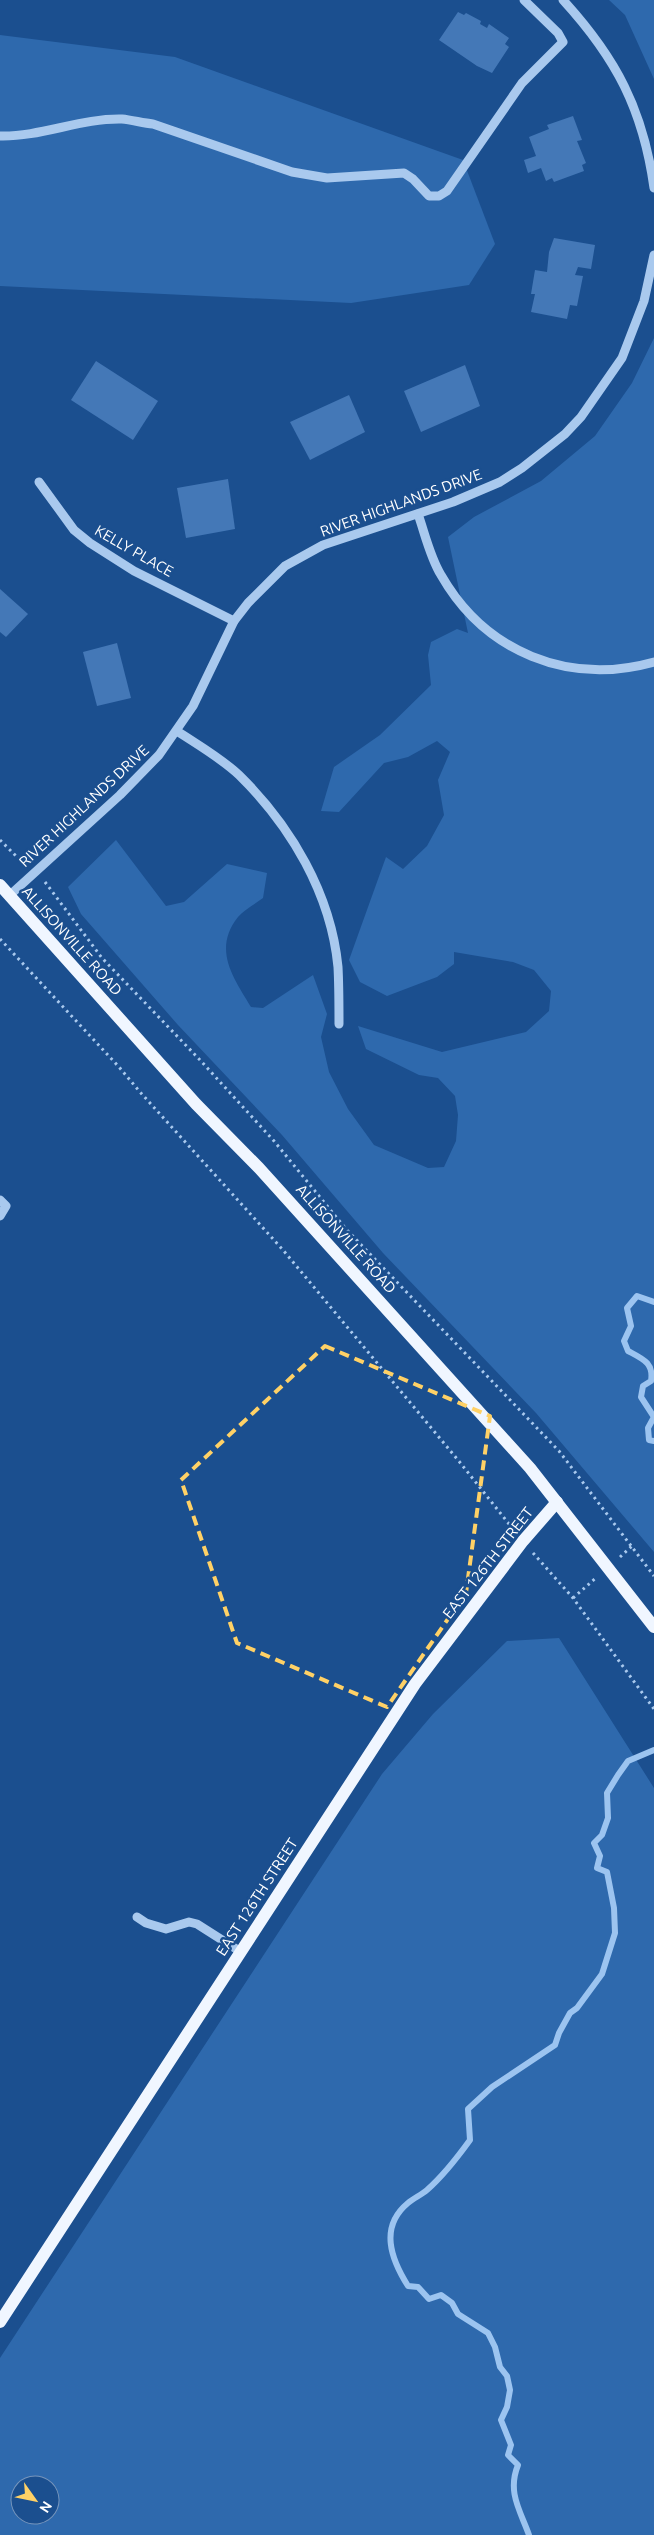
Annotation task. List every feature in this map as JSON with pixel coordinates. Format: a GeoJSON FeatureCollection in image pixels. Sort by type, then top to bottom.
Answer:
{"type":"FeatureCollection","features":[{"type":"Feature","properties":{"kind":"main road","name":"ALLISONVILLE ROAD"},"geometry":{"type":"LineString","coordinates":[[0,885],[196,1104],[259,1168],[530,1468],[654,1627]]}},
{"type":"Feature","properties":{"kind":"main road","name":"EAST 126TH STREET"},"geometry":{"type":"LineString","coordinates":[[0,2322],[415,1684],[522,1541],[557,1502]]}},
{"type":"Feature","properties":{"kind":"street"},"geometry":{"type":"LineString","coordinates":[[0,136],[13,136],[53,130],[81,123],[122,119],[153,124],[292,172],[327,178],[404,173],[413,179],[429,196],[439,196],[447,191],[522,83],[563,42],[558,33],[524,0]]}},
{"type":"Feature","properties":{"kind":"street"},"geometry":{"type":"LineString","coordinates":[[562,0],[593,34],[620,75],[641,124],[649,153],[654,188]]}},
{"type":"Feature","properties":{"kind":"street","name":"RIVER HIGHLANDS DRIVE"},"geometry":{"type":"LineString","coordinates":[[10,895],[143,773],[178,731],[193,706],[234,622],[248,604],[285,566],[351,534],[418,514],[500,482],[541,454],[581,417],[622,358],[641,310],[654,255]]}},
{"type":"Feature","properties":{"kind":"street","name":"KELLY PLACE"},"geometry":{"type":"LineString","coordinates":[[39,482],[74,530],[90,544],[134,571],[234,622]]}},
{"type":"Feature","properties":{"kind":"street"},"geometry":{"type":"LineString","coordinates":[[418,514],[440,574],[450,589],[466,612],[481,628],[505,644],[526,655],[557,665],[601,669],[633,668],[654,662]]}},
{"type":"Feature","properties":{"kind":"street"},"geometry":{"type":"LineString","coordinates":[[178,731],[238,775],[281,824],[301,853],[317,885],[330,925],[338,966],[339,1024]]}},
{"type":"Feature","properties":{"kind":"street"},"geometry":{"type":"LineString","coordinates":[[0,1200],[6,1206],[0,1216]]}},
{"type":"Feature","properties":{"kind":"street"},"geometry":{"type":"LineString","coordinates":[[137,1917],[146,1923],[166,1928],[189,1922],[197,1924],[241,1952]]}},
{"type":"Feature","properties":{"kind":"path"},"geometry":{"type":"LineString","coordinates":[[0,840],[33,873],[49,885],[102,958],[200,1060],[267,1134],[346,1229],[559,1451],[654,1576]]}},
{"type":"Feature","properties":{"kind":"path"},"geometry":{"type":"LineString","coordinates":[[0,939],[120,1067],[140,1092],[283,1250],[489,1498]]}},
{"type":"Feature","properties":{"kind":"path"},"geometry":{"type":"LineString","coordinates":[[573,1598],[654,1709]]}},
{"type":"Feature","properties":{"kind":"highlighted area"},"geometry":{"type":"Polygon","coordinates":[[[325,1346],[490,1416],[466,1593],[387,1707],[237,1643],[181,1480],[325,1346]]]}},
{"type":"Feature","properties":{"kind":"shaded area"},"geometry":{"type":"Polygon","coordinates":[[[609,0],[654,0],[654,79],[625,15],[609,0]]]}},
{"type":"Feature","properties":{"kind":"shaded area"},"geometry":{"type":"Polygon","coordinates":[[[0,35],[175,57],[463,160],[495,244],[469,285],[351,303],[0,286],[0,35]]]}},
{"type":"Feature","properties":{"kind":"shaded area"},"geometry":{"type":"Polygon","coordinates":[[[654,338],[654,1552],[536,1413],[383,1253],[282,1135],[178,1025],[81,914],[68,887],[116,840],[166,906],[184,902],[227,864],[267,873],[263,898],[246,909],[238,917],[230,929],[227,941],[228,964],[251,1007],[263,1008],[313,975],[327,1014],[321,1037],[329,1072],[348,1109],[374,1145],[428,1168],[444,1167],[456,1141],[458,1115],[455,1096],[438,1078],[419,1075],[366,1049],[358,1026],[442,1052],[526,1032],[549,1011],[551,991],[534,970],[513,962],[454,952],[454,964],[437,977],[387,996],[360,982],[349,960],[386,857],[403,869],[427,846],[444,815],[438,780],[450,752],[437,741],[408,757],[384,763],[339,812],[321,811],[334,767],[380,735],[431,685],[428,655],[431,642],[457,629],[468,633],[448,537],[474,517],[541,481],[595,436],[632,383],[654,338]]]}},
{"type":"Feature","properties":{"kind":"shaded area"},"geometry":{"type":"Polygon","coordinates":[[[559,1638],[654,1788],[654,2535],[0,2535],[0,2358],[382,1774],[433,1714],[507,1641],[559,1638]]]}},
{"type":"Feature","properties":{"kind":"building"},"geometry":{"type":"Polygon","coordinates":[[[458,12],[464,15],[466,13],[481,21],[480,24],[487,28],[489,24],[509,38],[505,44],[509,47],[492,73],[477,66],[439,40],[458,12]]]}},
{"type":"Feature","properties":{"kind":"building"},"geometry":{"type":"Polygon","coordinates":[[[573,116],[582,140],[577,141],[586,163],[582,165],[584,171],[554,182],[552,178],[546,181],[541,168],[528,173],[524,160],[536,156],[529,137],[549,129],[547,125],[573,116]]]}},
{"type":"Feature","properties":{"kind":"building"},"geometry":{"type":"Polygon","coordinates":[[[554,238],[595,245],[591,269],[578,267],[575,275],[583,276],[577,306],[570,305],[567,319],[531,312],[535,294],[531,294],[535,270],[547,272],[549,252],[554,238]]]}},
{"type":"Feature","properties":{"kind":"building"},"geometry":{"type":"Polygon","coordinates":[[[96,361],[158,401],[133,440],[71,400],[96,361]]]}},
{"type":"Feature","properties":{"kind":"building"},"geometry":{"type":"Polygon","coordinates":[[[465,365],[480,406],[421,432],[404,391],[465,365]]]}},
{"type":"Feature","properties":{"kind":"building"},"geometry":{"type":"Polygon","coordinates":[[[349,395],[365,432],[310,460],[290,422],[349,395]]]}},
{"type":"Feature","properties":{"kind":"building"},"geometry":{"type":"Polygon","coordinates":[[[228,479],[235,529],[186,538],[177,488],[228,479]]]}},
{"type":"Feature","properties":{"kind":"building"},"geometry":{"type":"Polygon","coordinates":[[[0,589],[28,614],[6,637],[0,632],[0,589]]]}},
{"type":"Feature","properties":{"kind":"building"},"geometry":{"type":"Polygon","coordinates":[[[117,643],[131,698],[97,706],[83,652],[117,643]]]}},
{"type":"Feature","properties":{"kind":"waterway"},"geometry":{"type":"LineString","coordinates":[[654,1302],[637,1296],[627,1308],[631,1326],[624,1341],[628,1351],[643,1359],[651,1370],[651,1381],[643,1386],[641,1397],[654,1417],[648,1428],[649,1440],[654,1441]]}},
{"type":"Feature","properties":{"kind":"waterway"},"geometry":{"type":"LineString","coordinates":[[529,2535],[514,2492],[515,2475],[518,2465],[508,2455],[511,2445],[501,2420],[507,2407],[510,2390],[507,2376],[500,2367],[495,2347],[488,2333],[458,2314],[452,2303],[441,2295],[429,2299],[418,2287],[408,2286],[393,2254],[391,2233],[393,2222],[399,2212],[439,2178],[470,2140],[468,2109],[492,2087],[555,2045],[570,2013],[577,2008],[602,1974],[615,1933],[614,1908],[607,1872],[597,1868],[600,1856],[594,1843],[602,1835],[608,1818],[607,1793],[618,1775],[628,1761],[654,1750]]}}]}
